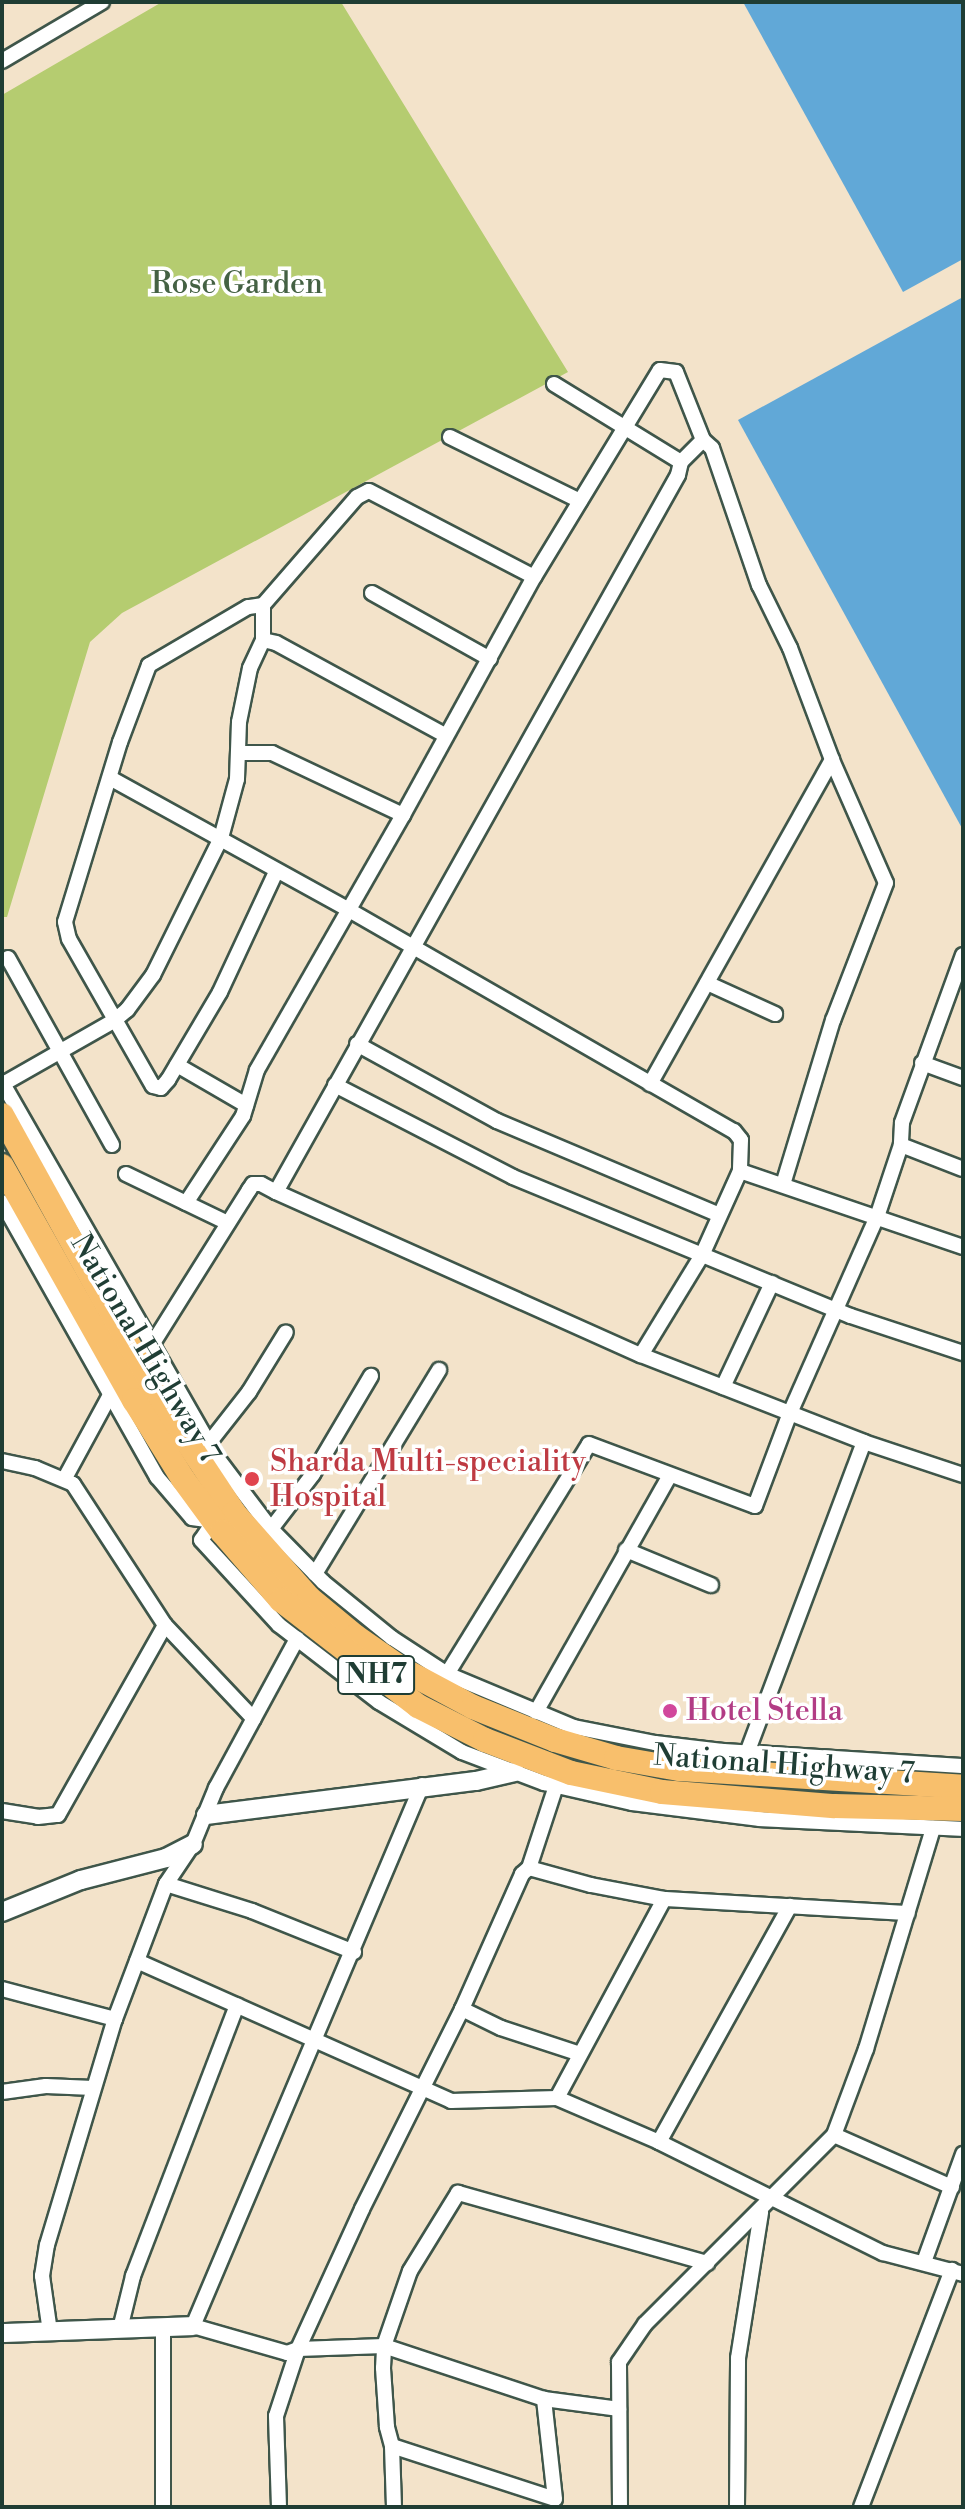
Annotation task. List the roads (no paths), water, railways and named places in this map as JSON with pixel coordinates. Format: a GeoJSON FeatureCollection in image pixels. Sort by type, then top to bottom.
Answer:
{"type":"FeatureCollection","features":[{"type":"Feature","properties":{"kind":"highway","name":"NH7"},"geometry":{"type":"LineString","coordinates":[[2,1115],[160,1401],[234,1513],[309,1598],[355,1636],[404,1670],[473,1707],[555,1740],[616,1758],[680,1769],[963,1787]]}},
{"type":"Feature","properties":{"kind":"highway","name":"National Highway 7"},"geometry":{"type":"LineString","coordinates":[[6,1185],[134,1400],[183,1479],[214,1521],[281,1600],[418,1706],[526,1757],[571,1773],[662,1792],[834,1806],[963,1809]]}},
{"type":"Feature","properties":{"kind":"street"},"geometry":{"type":"LineString","coordinates":[[2,61],[102,2]]}},
{"type":"Feature","properties":{"kind":"street"},"geometry":{"type":"LineString","coordinates":[[186,1203],[243,1116],[257,1070],[534,577],[623,426],[660,370],[676,372],[703,440],[712,448],[759,585],[790,648],[832,760],[886,883],[833,1020],[783,1185]]}},
{"type":"Feature","properties":{"kind":"street"},"geometry":{"type":"LineString","coordinates":[[554,384],[681,462]]}},
{"type":"Feature","properties":{"kind":"street"},"geometry":{"type":"LineString","coordinates":[[450,437],[580,501]]}},
{"type":"Feature","properties":{"kind":"street"},"geometry":{"type":"LineString","coordinates":[[276,1192],[678,475],[681,462],[703,440]]}},
{"type":"Feature","properties":{"kind":"street"},"geometry":{"type":"LineString","coordinates":[[534,577],[369,491],[357,497],[263,605],[263,640],[250,668],[239,722],[237,779],[221,838],[153,975],[127,1010],[115,1020],[2,1083],[209,1443],[271,1529],[315,1574],[392,1638],[447,1674],[574,1727],[641,1741],[747,1753],[963,1766]]}},
{"type":"Feature","properties":{"kind":"street"},"geometry":{"type":"LineString","coordinates":[[372,593],[490,659]]}},
{"type":"Feature","properties":{"kind":"street"},"geometry":{"type":"LineString","coordinates":[[263,605],[248,607],[149,665],[65,922],[69,939],[153,1086],[161,1088],[220,992],[276,872]]}},
{"type":"Feature","properties":{"kind":"street"},"geometry":{"type":"LineString","coordinates":[[263,640],[276,643],[445,735]]}},
{"type":"Feature","properties":{"kind":"street"},"geometry":{"type":"LineString","coordinates":[[238,753],[272,753],[403,815]]}},
{"type":"Feature","properties":{"kind":"street"},"geometry":{"type":"LineString","coordinates":[[650,1084],[832,760]]}},
{"type":"Feature","properties":{"kind":"street"},"geometry":{"type":"LineString","coordinates":[[110,778],[349,910],[734,1131],[741,1140],[740,1171],[702,1255],[641,1355]]}},
{"type":"Feature","properties":{"kind":"street"},"geometry":{"type":"LineString","coordinates":[[447,1674],[589,1444],[755,1506],[790,1413],[839,1309],[877,1217],[901,1145],[902,1123],[922,1063],[959,977],[963,955]]}},
{"type":"Feature","properties":{"kind":"street"},"geometry":{"type":"LineString","coordinates":[[8,958],[112,1145]]}},
{"type":"Feature","properties":{"kind":"street"},"geometry":{"type":"LineString","coordinates":[[707,983],[775,1014]]}},
{"type":"Feature","properties":{"kind":"street"},"geometry":{"type":"LineString","coordinates":[[357,1044],[497,1121],[719,1215]]}},
{"type":"Feature","properties":{"kind":"street"},"geometry":{"type":"LineString","coordinates":[[922,1063],[963,1078]]}},
{"type":"Feature","properties":{"kind":"street"},"geometry":{"type":"LineString","coordinates":[[177,1065],[246,1105]]}},
{"type":"Feature","properties":{"kind":"street"},"geometry":{"type":"LineString","coordinates":[[335,1085],[513,1177],[772,1283],[963,1353]]}},
{"type":"Feature","properties":{"kind":"street"},"geometry":{"type":"LineString","coordinates":[[901,1145],[963,1169]]}},
{"type":"Feature","properties":{"kind":"street"},"geometry":{"type":"LineString","coordinates":[[740,1171],[963,1247]]}},
{"type":"Feature","properties":{"kind":"street"},"geometry":{"type":"LineString","coordinates":[[126,1174],[228,1223]]}},
{"type":"Feature","properties":{"kind":"street"},"geometry":{"type":"LineString","coordinates":[[153,1343],[253,1184],[641,1355],[864,1442],[963,1475]]}},
{"type":"Feature","properties":{"kind":"street"},"geometry":{"type":"LineString","coordinates":[[6,1185],[109,1397],[157,1477],[192,1518],[214,1521],[201,1540],[279,1625],[379,1702],[462,1752],[556,1786],[632,1803],[745,1817],[963,1829]]}},
{"type":"Feature","properties":{"kind":"street"},"geometry":{"type":"LineString","coordinates":[[723,1387],[772,1283]]}},
{"type":"Feature","properties":{"kind":"street"},"geometry":{"type":"LineString","coordinates":[[209,1443],[249,1392],[286,1332]]}},
{"type":"Feature","properties":{"kind":"street"},"geometry":{"type":"LineString","coordinates":[[315,1574],[439,1370]]}},
{"type":"Feature","properties":{"kind":"street"},"geometry":{"type":"LineString","coordinates":[[271,1529],[313,1474],[371,1376]]}},
{"type":"Feature","properties":{"kind":"street"},"geometry":{"type":"LineString","coordinates":[[65,1478],[109,1397]]}},
{"type":"Feature","properties":{"kind":"street"},"geometry":{"type":"LineString","coordinates":[[747,1753],[864,1442]]}},
{"type":"Feature","properties":{"kind":"street"},"geometry":{"type":"LineString","coordinates":[[2,1461],[65,1478],[73,1484],[165,1625],[254,1719]]}},
{"type":"Feature","properties":{"kind":"street"},"geometry":{"type":"LineString","coordinates":[[536,1712],[670,1475]]}},
{"type":"Feature","properties":{"kind":"street"},"geometry":{"type":"LineString","coordinates":[[626,1550],[711,1585]]}},
{"type":"Feature","properties":{"kind":"street"},"geometry":{"type":"LineString","coordinates":[[2,1811],[38,1817],[58,1815],[165,1625]]}},
{"type":"Feature","properties":{"kind":"street"},"geometry":{"type":"LineString","coordinates":[[50,2332],[42,2276],[44,2260],[115,2019],[166,1884],[193,1844],[216,1788],[297,1639]]}},
{"type":"Feature","properties":{"kind":"street"},"geometry":{"type":"LineString","coordinates":[[206,1815],[422,1785],[476,1781],[515,1772]]}},
{"type":"Feature","properties":{"kind":"street"},"geometry":{"type":"LineString","coordinates":[[193,2326],[354,1952],[422,1785]]}},
{"type":"Feature","properties":{"kind":"street"},"geometry":{"type":"LineString","coordinates":[[279,2507],[276,2416],[298,2349],[462,2009],[522,1874],[529,1868],[556,1786]]}},
{"type":"Feature","properties":{"kind":"street"},"geometry":{"type":"LineString","coordinates":[[620,2507],[619,2362],[645,2324],[834,2135],[866,2049],[933,1828]]}},
{"type":"Feature","properties":{"kind":"street"},"geometry":{"type":"LineString","coordinates":[[2,1912],[81,1880],[166,1858],[193,1844]]}},
{"type":"Feature","properties":{"kind":"street"},"geometry":{"type":"LineString","coordinates":[[529,1868],[664,1899],[908,1913]]}},
{"type":"Feature","properties":{"kind":"street"},"geometry":{"type":"LineString","coordinates":[[166,1884],[252,1911],[354,1952]]}},
{"type":"Feature","properties":{"kind":"street"},"geometry":{"type":"LineString","coordinates":[[557,2098],[664,1899]]}},
{"type":"Feature","properties":{"kind":"street"},"geometry":{"type":"LineString","coordinates":[[659,2142],[790,1906]]}},
{"type":"Feature","properties":{"kind":"street"},"geometry":{"type":"LineString","coordinates":[[137,1961],[459,2103],[557,2098],[659,2142],[883,2253],[908,2263],[924,2262],[957,2272],[861,2507]]}},
{"type":"Feature","properties":{"kind":"street"},"geometry":{"type":"LineString","coordinates":[[2,1989],[115,2019]]}},
{"type":"Feature","properties":{"kind":"street"},"geometry":{"type":"LineString","coordinates":[[120,2329],[133,2276],[237,2005]]}},
{"type":"Feature","properties":{"kind":"street"},"geometry":{"type":"LineString","coordinates":[[462,2009],[501,2028],[580,2054]]}},
{"type":"Feature","properties":{"kind":"street"},"geometry":{"type":"LineString","coordinates":[[2,2092],[46,2086],[93,2088]]}},
{"type":"Feature","properties":{"kind":"street"},"geometry":{"type":"LineString","coordinates":[[834,2135],[952,2187]]}},
{"type":"Feature","properties":{"kind":"street"},"geometry":{"type":"LineString","coordinates":[[924,2262],[963,2154]]}},
{"type":"Feature","properties":{"kind":"street"},"geometry":{"type":"LineString","coordinates":[[394,2507],[384,2346],[410,2271],[458,2193],[707,2263]]}},
{"type":"Feature","properties":{"kind":"street"},"geometry":{"type":"LineString","coordinates":[[737,2507],[738,2358],[761,2211]]}},
{"type":"Feature","properties":{"kind":"street"},"geometry":{"type":"LineString","coordinates":[[2,2333],[193,2326],[287,2353],[298,2349],[384,2346],[544,2399],[619,2409]]}},
{"type":"Feature","properties":{"kind":"street"},"geometry":{"type":"LineString","coordinates":[[163,2327],[163,2507]]}},
{"type":"Feature","properties":{"kind":"street"},"geometry":{"type":"LineString","coordinates":[[392,2446],[555,2499],[544,2399]]}},
{"type":"Feature","properties":{"kind":"water"},"geometry":{"type":"Polygon","coordinates":[[[743,2],[963,2],[963,259],[903,292],[743,2]]]}},
{"type":"Feature","properties":{"kind":"water"},"geometry":{"type":"Polygon","coordinates":[[[963,297],[963,830],[738,420],[963,297]]]}},
{"type":"Feature","properties":{"kind":"place","name":"Sharda Multi-speciality Hospital"},"geometry":{"type":"Point","coordinates":[252,1479]}},
{"type":"Feature","properties":{"kind":"place","name":"Hotel Stella"},"geometry":{"type":"Point","coordinates":[670,1711]}},
{"type":"Feature","properties":{"kind":"park label","name":"Rose Garden"},"geometry":{"type":"Point","coordinates":[237,284]}}]}
